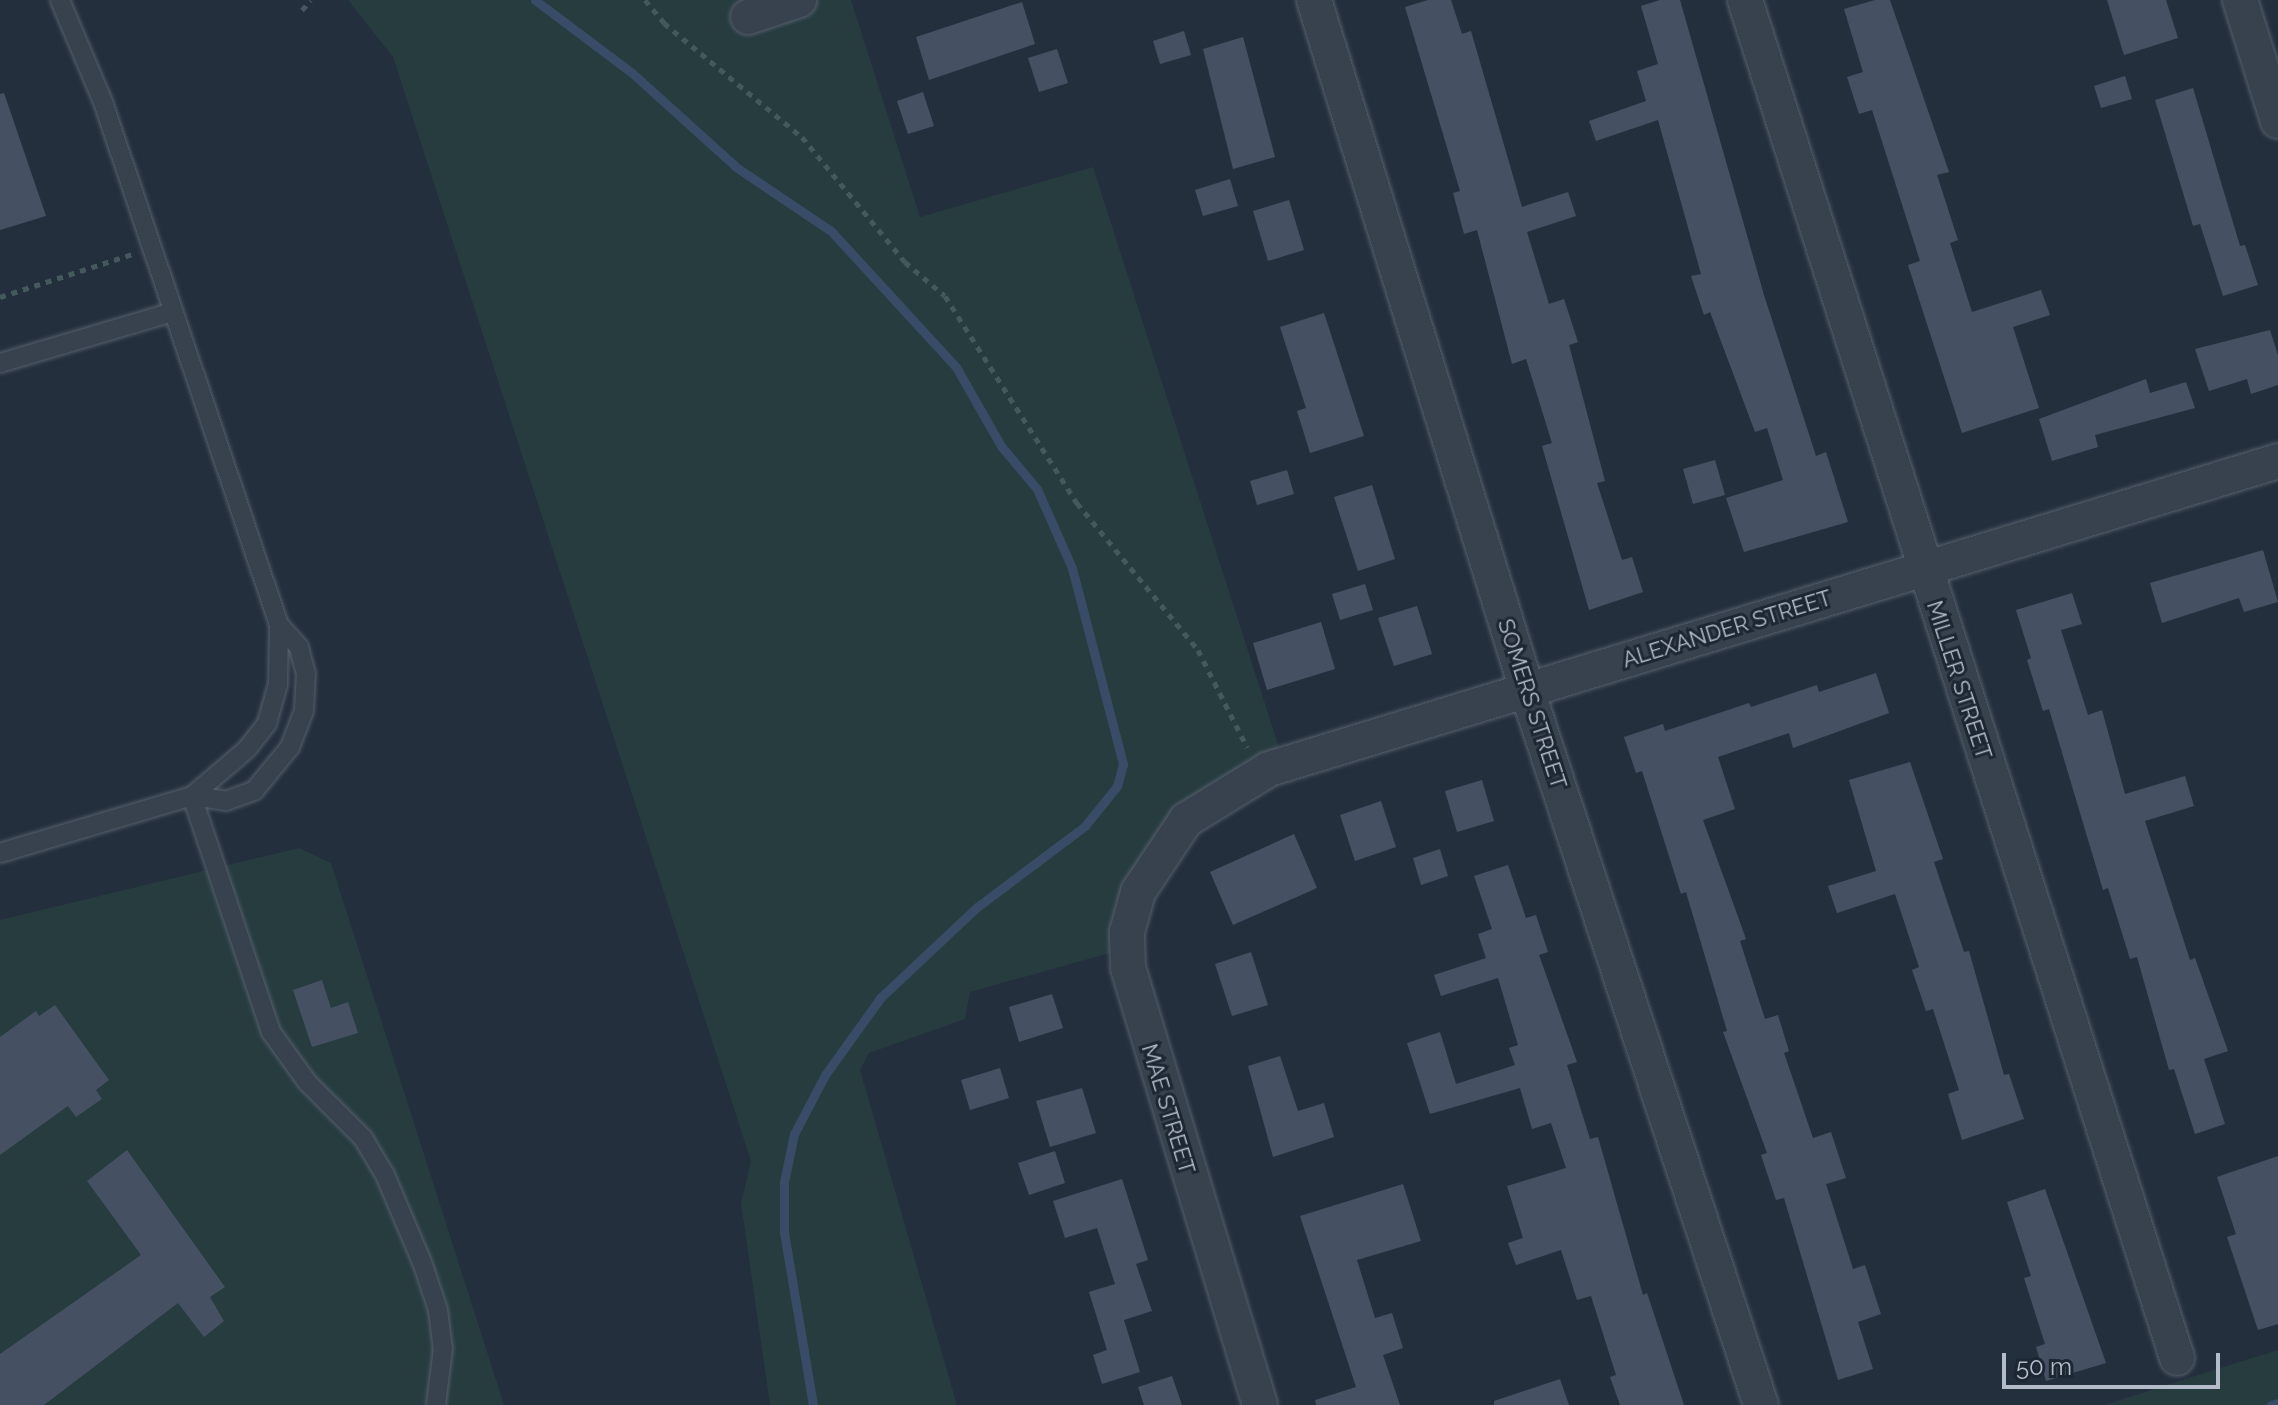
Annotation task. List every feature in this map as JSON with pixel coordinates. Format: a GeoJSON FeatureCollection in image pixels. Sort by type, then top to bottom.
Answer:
{"type":"FeatureCollection","features":[{"type":"Feature","properties":{"kind":"street"},"geometry":{"type":"LineString","coordinates":[[748,17],[799,0]]}},
{"type":"Feature","properties":{"kind":"street","name":"SOMERS STREET"},"geometry":{"type":"LineString","coordinates":[[1314,0],[1527,690],[1761,1405]]}},
{"type":"Feature","properties":{"kind":"street","name":"MILLER STREET"},"geometry":{"type":"LineString","coordinates":[[1745,0],[1923,570],[2177,1358]]}},
{"type":"Feature","properties":{"kind":"street"},"geometry":{"type":"LineString","coordinates":[[2240,0],[2278,121]]}},
{"type":"Feature","properties":{"kind":"street","name":"ALEXANDER STREET"},"geometry":{"type":"LineString","coordinates":[[1186,820],[1261,773],[2278,461]]}},
{"type":"Feature","properties":{"kind":"street","name":"MAE STREET"},"geometry":{"type":"LineString","coordinates":[[1186,820],[1138,892],[1127,932],[1128,967],[1260,1405]]}},
{"type":"Feature","properties":{"kind":"lane"},"geometry":{"type":"LineString","coordinates":[[0,853],[192,796],[247,749],[267,723],[278,684],[279,625],[170,313],[103,102],[60,0]]}},
{"type":"Feature","properties":{"kind":"lane"},"geometry":{"type":"LineString","coordinates":[[0,363],[170,313]]}},
{"type":"Feature","properties":{"kind":"lane"},"geometry":{"type":"LineString","coordinates":[[192,796],[226,801],[254,791],[290,747],[304,710],[306,674],[299,647],[279,625]]}},
{"type":"Feature","properties":{"kind":"lane"},"geometry":{"type":"LineString","coordinates":[[192,796],[271,1032],[307,1082],[363,1138],[385,1175],[422,1262],[438,1310],[443,1348],[436,1405]]}},
{"type":"Feature","properties":{"kind":"path"},"geometry":{"type":"LineString","coordinates":[[302,10],[311,0]]}},
{"type":"Feature","properties":{"kind":"path"},"geometry":{"type":"LineString","coordinates":[[645,0],[664,23],[802,137],[905,262],[945,296],[1077,503],[1198,650],[1261,773]]}},
{"type":"Feature","properties":{"kind":"path"},"geometry":{"type":"LineString","coordinates":[[0,297],[150,249]]}},
{"type":"Feature","properties":{"kind":"green space"},"geometry":{"type":"Polygon","coordinates":[[[348,0],[851,0],[920,217],[1093,167],[1283,760],[1182,818],[1124,949],[970,992],[965,1019],[869,1053],[860,1070],[957,1405],[770,1405],[741,1203],[751,1161],[393,57],[348,0]]]}},
{"type":"Feature","properties":{"kind":"green space"},"geometry":{"type":"Polygon","coordinates":[[[299,848],[331,863],[504,1405],[0,1405],[0,920],[299,848]]]}},
{"type":"Feature","properties":{"kind":"green space"},"geometry":{"type":"Polygon","coordinates":[[[2278,1350],[2278,1405],[2105,1405],[2182,1380],[2278,1350]]]}},
{"type":"Feature","properties":{"kind":"building"},"geometry":{"type":"Polygon","coordinates":[[[1428,0],[1451,0],[1462,34],[1471,31],[1522,207],[1568,192],[1576,216],[1527,232],[1549,304],[1564,299],[1578,342],[1569,345],[1605,481],[1597,483],[1622,560],[1632,557],[1643,592],[1589,610],[1542,446],[1552,443],[1526,359],[1512,364],[1477,230],[1464,234],[1453,193],[1460,191],[1405,7],[1428,0]]]}},
{"type":"Feature","properties":{"kind":"building"},"geometry":{"type":"Polygon","coordinates":[[[1660,0],[1680,0],[1764,295],[1816,456],[1826,452],[1848,522],[1744,552],[1726,498],[1783,480],[1767,428],[1755,432],[1710,312],[1704,315],[1691,276],[1701,274],[1658,120],[1596,141],[1589,121],[1646,101],[1637,71],[1658,64],[1641,6],[1660,0]]]}},
{"type":"Feature","properties":{"kind":"building"},"geometry":{"type":"Polygon","coordinates":[[[1875,0],[1890,0],[1949,172],[1937,175],[1958,240],[1950,243],[1972,312],[2041,290],[2050,315],[2013,327],[2039,408],[1962,433],[1908,265],[1920,261],[1872,110],[1859,114],[1847,77],[1863,72],[1844,9],[1875,0]]]}},
{"type":"Feature","properties":{"kind":"building"},"geometry":{"type":"Polygon","coordinates":[[[2107,0],[2166,0],[2178,38],[2124,55],[2107,0]]]}},
{"type":"Feature","properties":{"kind":"building"},"geometry":{"type":"Polygon","coordinates":[[[1022,2],[1035,44],[929,80],[916,37],[1022,2]]]}},
{"type":"Feature","properties":{"kind":"building"},"geometry":{"type":"Polygon","coordinates":[[[1184,31],[1191,55],[1160,64],[1153,41],[1184,31]]]}},
{"type":"Feature","properties":{"kind":"building"},"geometry":{"type":"Polygon","coordinates":[[[1243,37],[1275,157],[1233,169],[1203,49],[1243,37]]]}},
{"type":"Feature","properties":{"kind":"building"},"geometry":{"type":"Polygon","coordinates":[[[1057,49],[1068,83],[1039,92],[1028,58],[1057,49]]]}},
{"type":"Feature","properties":{"kind":"building"},"geometry":{"type":"Polygon","coordinates":[[[2125,76],[2132,99],[2101,108],[2094,86],[2125,76]]]}},
{"type":"Feature","properties":{"kind":"building"},"geometry":{"type":"Polygon","coordinates":[[[2193,88],[2240,246],[2245,245],[2258,285],[2223,296],[2200,224],[2193,226],[2155,100],[2193,88]]]}},
{"type":"Feature","properties":{"kind":"building"},"geometry":{"type":"Polygon","coordinates":[[[923,92],[934,126],[908,134],[897,101],[923,92]]]}},
{"type":"Feature","properties":{"kind":"building"},"geometry":{"type":"Polygon","coordinates":[[[4,93],[46,216],[0,230],[0,94],[4,93]]]}},
{"type":"Feature","properties":{"kind":"building"},"geometry":{"type":"Polygon","coordinates":[[[1230,179],[1238,206],[1203,216],[1195,190],[1230,179]]]}},
{"type":"Feature","properties":{"kind":"building"},"geometry":{"type":"Polygon","coordinates":[[[1289,200],[1304,250],[1268,261],[1253,211],[1289,200]]]}},
{"type":"Feature","properties":{"kind":"building"},"geometry":{"type":"Polygon","coordinates":[[[1324,313],[1364,436],[1310,453],[1297,411],[1306,408],[1280,327],[1324,313]]]}},
{"type":"Feature","properties":{"kind":"building"},"geometry":{"type":"Polygon","coordinates":[[[2270,330],[2278,355],[2278,385],[2251,394],[2247,379],[2209,391],[2195,349],[2270,330]]]}},
{"type":"Feature","properties":{"kind":"building"},"geometry":{"type":"Polygon","coordinates":[[[2146,379],[2150,393],[2186,382],[2195,408],[2095,435],[2098,447],[2052,461],[2039,419],[2146,379]]]}},
{"type":"Feature","properties":{"kind":"building"},"geometry":{"type":"Polygon","coordinates":[[[1715,460],[1725,495],[1693,504],[1683,469],[1715,460]]]}},
{"type":"Feature","properties":{"kind":"building"},"geometry":{"type":"Polygon","coordinates":[[[1287,470],[1294,494],[1257,505],[1250,481],[1287,470]]]}},
{"type":"Feature","properties":{"kind":"building"},"geometry":{"type":"Polygon","coordinates":[[[1372,485],[1395,559],[1358,571],[1334,497],[1372,485]]]}},
{"type":"Feature","properties":{"kind":"building"},"geometry":{"type":"Polygon","coordinates":[[[2263,550],[2278,602],[2244,612],[2239,598],[2162,623],[2150,583],[2263,550]]]}},
{"type":"Feature","properties":{"kind":"building"},"geometry":{"type":"Polygon","coordinates":[[[1365,584],[1373,610],[1340,620],[1332,594],[1365,584]]]}},
{"type":"Feature","properties":{"kind":"building"},"geometry":{"type":"Polygon","coordinates":[[[2072,593],[2082,624],[2061,630],[2088,715],[2102,710],[2125,794],[2185,776],[2194,806],[2145,821],[2190,960],[2195,958],[2228,1051],[2204,1059],[2225,1124],[2195,1134],[2174,1069],[2169,1070],[2137,957],[2130,959],[2108,888],[2103,890],[2049,709],[2043,711],[2027,660],[2031,658],[2016,610],[2072,593]]]}},
{"type":"Feature","properties":{"kind":"building"},"geometry":{"type":"Polygon","coordinates":[[[1417,606],[1432,654],[1394,666],[1378,618],[1417,606]]]}},
{"type":"Feature","properties":{"kind":"building"},"geometry":{"type":"Polygon","coordinates":[[[1321,622],[1335,669],[1267,690],[1253,643],[1321,622]]]}},
{"type":"Feature","properties":{"kind":"building"},"geometry":{"type":"Polygon","coordinates":[[[1876,673],[1889,713],[1793,748],[1789,733],[1718,757],[1735,809],[1703,820],[1746,939],[1740,941],[1765,1019],[1778,1015],[1789,1051],[1784,1053],[1813,1138],[1831,1132],[1846,1178],[1826,1184],[1853,1269],[1865,1265],[1881,1314],[1858,1322],[1873,1369],[1838,1380],[1784,1198],[1776,1200],[1761,1155],[1767,1153],[1723,1032],[1727,1031],[1686,892],[1681,894],[1642,771],[1636,773],[1624,737],[1663,724],[1665,731],[1749,703],[1751,707],[1817,685],[1819,692],[1876,673]]]}},
{"type":"Feature","properties":{"kind":"building"},"geometry":{"type":"Polygon","coordinates":[[[1910,762],[1943,859],[1934,862],[1964,952],[1969,951],[2004,1075],[2009,1074],[2024,1119],[1962,1140],[1948,1094],[1959,1090],[1933,1009],[1926,1011],[1912,970],[1919,967],[1895,894],[1837,913],[1828,886],[1876,871],[1849,780],[1910,762]]]}},
{"type":"Feature","properties":{"kind":"building"},"geometry":{"type":"Polygon","coordinates":[[[1482,780],[1494,821],[1457,832],[1445,791],[1482,780]]]}},
{"type":"Feature","properties":{"kind":"building"},"geometry":{"type":"Polygon","coordinates":[[[1381,801],[1396,847],[1355,861],[1340,815],[1381,801]]]}},
{"type":"Feature","properties":{"kind":"building"},"geometry":{"type":"Polygon","coordinates":[[[1294,834],[1317,888],[1233,925],[1210,872],[1294,834]]]}},
{"type":"Feature","properties":{"kind":"building"},"geometry":{"type":"Polygon","coordinates":[[[1440,849],[1448,876],[1421,885],[1413,858],[1440,849]]]}},
{"type":"Feature","properties":{"kind":"building"},"geometry":{"type":"Polygon","coordinates":[[[1508,865],[1526,918],[1536,915],[1548,952],[1539,955],[1577,1062],[1567,1065],[1590,1139],[1598,1137],[1643,1295],[1647,1293],[1684,1405],[1620,1405],[1610,1377],[1616,1375],[1591,1296],[1577,1300],[1561,1250],[1516,1265],[1508,1243],[1523,1238],[1507,1186],[1566,1168],[1551,1123],[1532,1129],[1520,1088],[1430,1114],[1407,1043],[1440,1032],[1456,1084],[1515,1065],[1509,1048],[1518,1045],[1498,978],[1441,996],[1434,975],[1486,958],[1478,934],[1492,929],[1474,876],[1508,865]]]}},
{"type":"Feature","properties":{"kind":"building"},"geometry":{"type":"Polygon","coordinates":[[[1251,952],[1268,1005],[1232,1016],[1215,964],[1251,952]]]}},
{"type":"Feature","properties":{"kind":"building"},"geometry":{"type":"Polygon","coordinates":[[[322,980],[331,1008],[348,1002],[358,1033],[312,1047],[293,990],[322,980]]]}},
{"type":"Feature","properties":{"kind":"building"},"geometry":{"type":"Polygon","coordinates":[[[1052,994],[1063,1028],[1019,1042],[1009,1007],[1052,994]]]}},
{"type":"Feature","properties":{"kind":"building"},"geometry":{"type":"Polygon","coordinates":[[[55,1005],[109,1080],[96,1090],[102,1099],[76,1117],[68,1106],[0,1155],[0,1037],[36,1011],[39,1016],[55,1005]]]}},
{"type":"Feature","properties":{"kind":"building"},"geometry":{"type":"Polygon","coordinates":[[[1280,1056],[1298,1111],[1324,1103],[1334,1137],[1273,1157],[1248,1066],[1280,1056]]]}},
{"type":"Feature","properties":{"kind":"building"},"geometry":{"type":"Polygon","coordinates":[[[1000,1068],[1009,1098],[970,1110],[961,1080],[1000,1068]]]}},
{"type":"Feature","properties":{"kind":"building"},"geometry":{"type":"Polygon","coordinates":[[[1082,1088],[1096,1133],[1050,1147],[1036,1101],[1082,1088]]]}},
{"type":"Feature","properties":{"kind":"building"},"geometry":{"type":"Polygon","coordinates":[[[127,1150],[225,1287],[210,1297],[224,1321],[204,1337],[178,1303],[44,1405],[0,1405],[0,1354],[141,1255],[87,1181],[127,1150]]]}},
{"type":"Feature","properties":{"kind":"building"},"geometry":{"type":"Polygon","coordinates":[[[1055,1151],[1065,1183],[1029,1195],[1018,1163],[1055,1151]]]}},
{"type":"Feature","properties":{"kind":"building"},"geometry":{"type":"Polygon","coordinates":[[[2278,1156],[2278,1324],[2258,1330],[2227,1237],[2236,1234],[2217,1177],[2278,1156]]]}},
{"type":"Feature","properties":{"kind":"building"},"geometry":{"type":"Polygon","coordinates":[[[1122,1179],[1148,1260],[1136,1264],[1152,1311],[1124,1320],[1140,1372],[1102,1384],[1093,1355],[1107,1350],[1089,1292],[1115,1284],[1097,1228],[1065,1238],[1053,1201],[1122,1179]]]}},
{"type":"Feature","properties":{"kind":"building"},"geometry":{"type":"Polygon","coordinates":[[[1403,1184],[1421,1241],[1357,1260],[1375,1318],[1392,1313],[1403,1348],[1383,1355],[1400,1405],[1316,1405],[1315,1400],[1356,1387],[1300,1216],[1403,1184]]]}},
{"type":"Feature","properties":{"kind":"building"},"geometry":{"type":"Polygon","coordinates":[[[2045,1189],[2106,1363],[2046,1381],[2036,1347],[2045,1344],[2024,1278],[2031,1276],[2007,1202],[2045,1189]]]}},
{"type":"Feature","properties":{"kind":"building"},"geometry":{"type":"Polygon","coordinates":[[[1172,1376],[1182,1405],[1144,1405],[1138,1387],[1172,1376]]]}},
{"type":"Feature","properties":{"kind":"building"},"geometry":{"type":"Polygon","coordinates":[[[1560,1379],[1569,1405],[1494,1405],[1494,1401],[1560,1379]]]}},
{"type":"Feature","properties":{"kind":"waterway"},"geometry":{"type":"LineString","coordinates":[[535,0],[631,72],[736,167],[831,231],[956,367],[1001,446],[1037,489],[1072,568],[1123,764],[1117,786],[1085,826],[977,907],[881,997],[825,1075],[794,1134],[784,1182],[784,1232],[813,1405]]}},
{"type":"Feature","properties":{"kind":"waterway"},"geometry":{"type":"LineString","coordinates":[[2271,1405],[2278,1403]]}}]}
